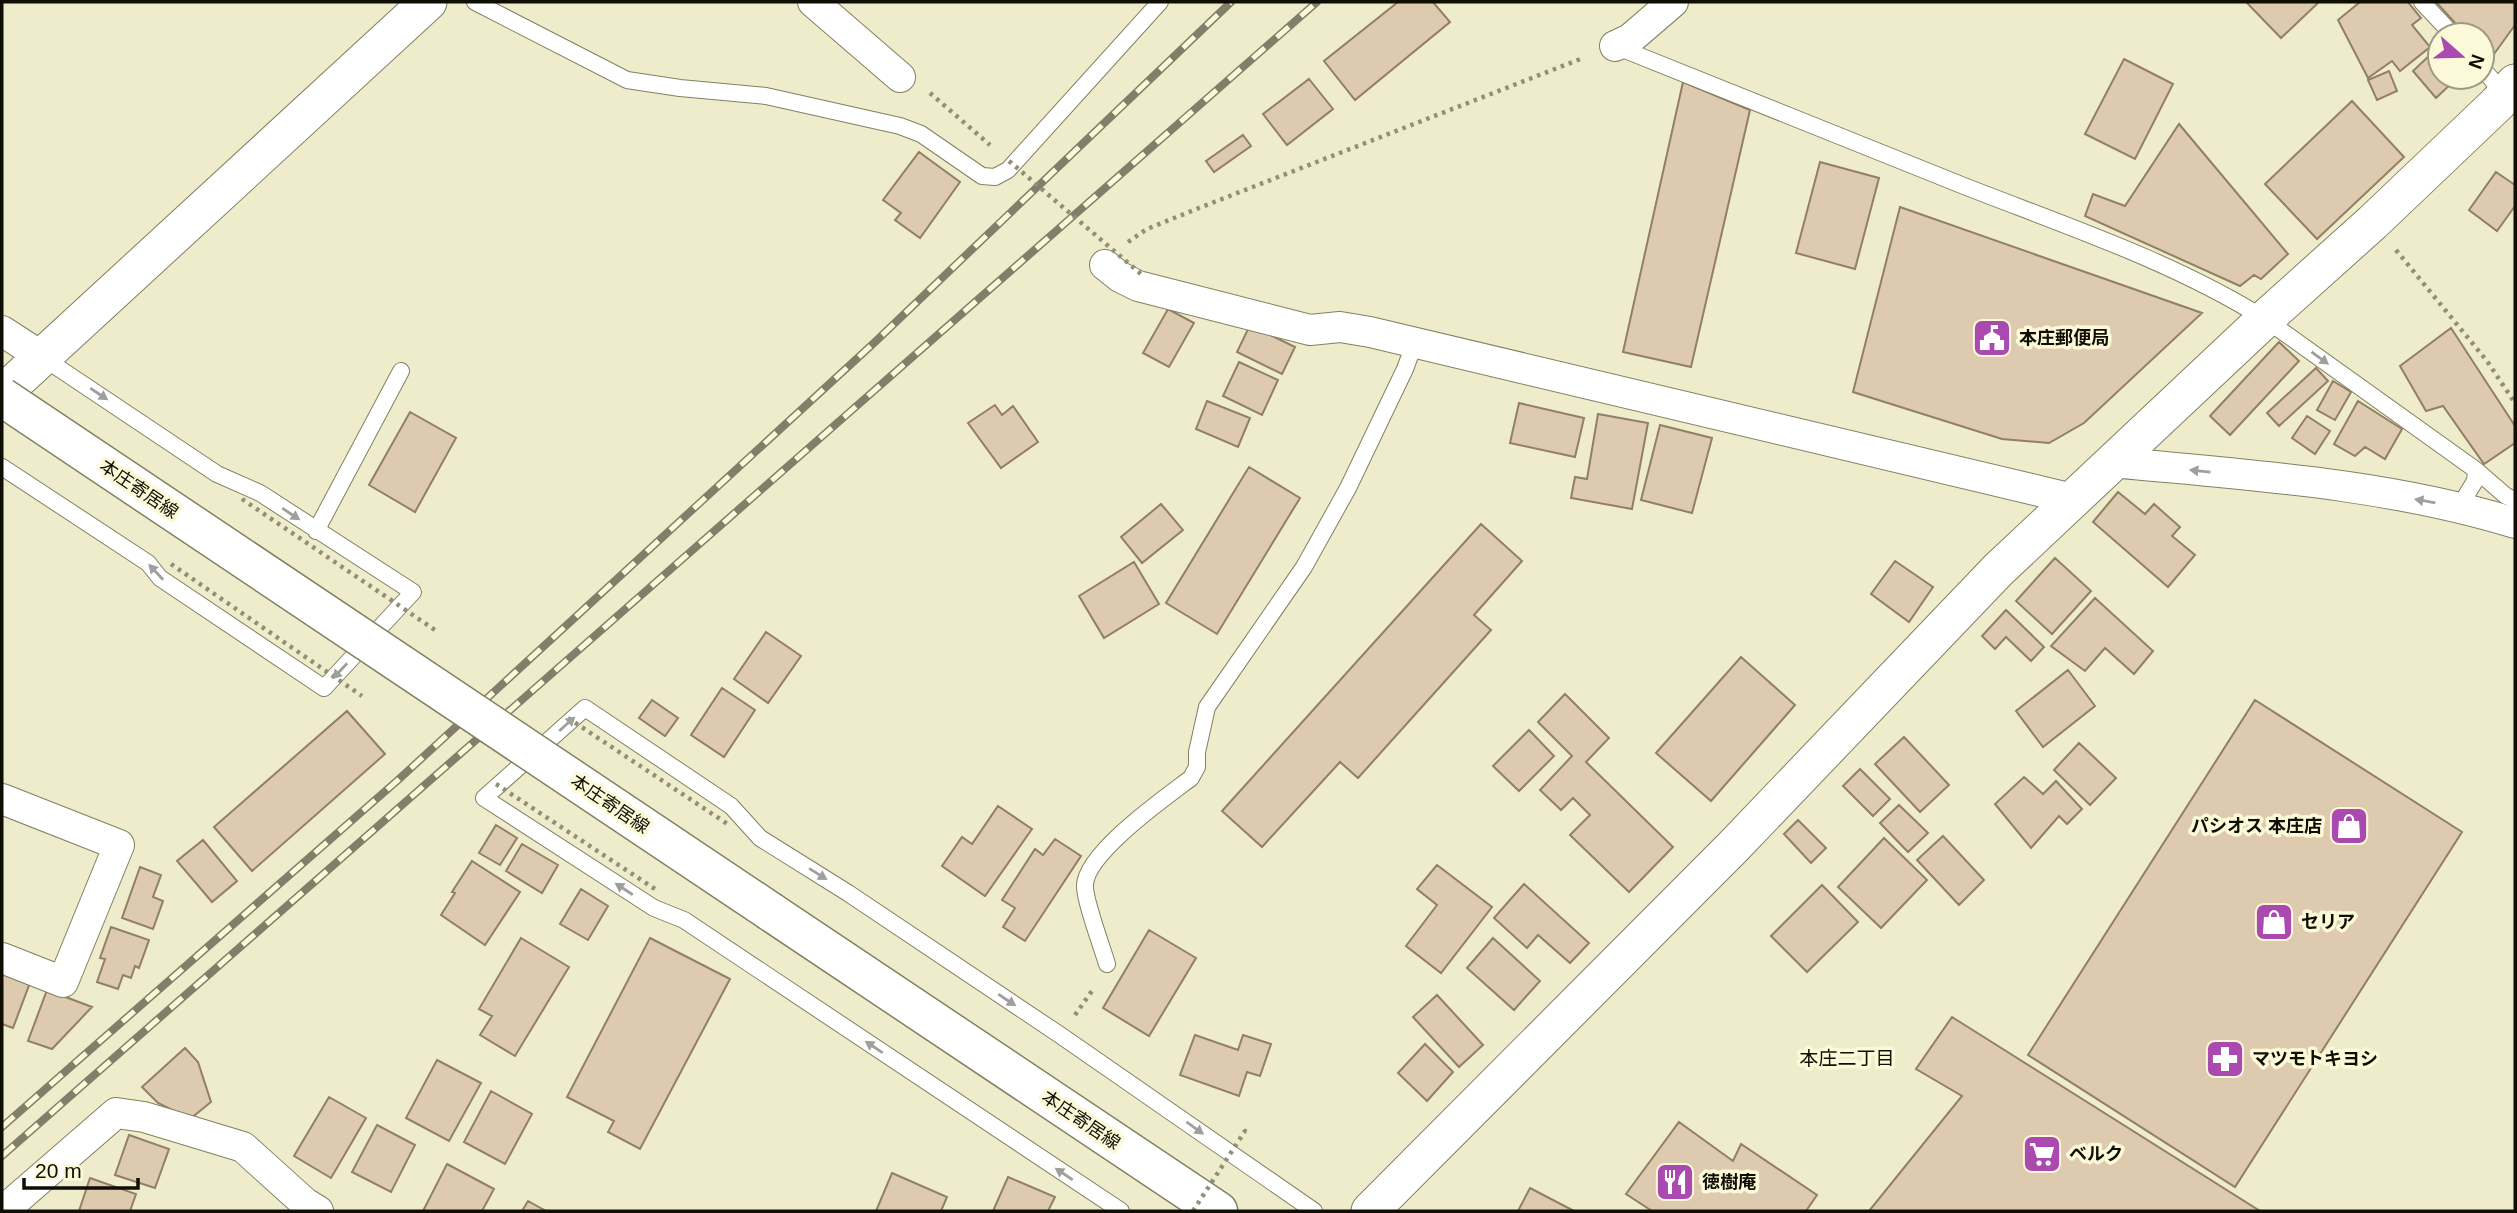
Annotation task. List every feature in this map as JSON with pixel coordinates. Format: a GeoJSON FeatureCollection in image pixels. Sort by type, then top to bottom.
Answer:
{"type":"FeatureCollection","features":[{"type":"Feature","properties":{"kind":"main road","name":"本庄寄居線"},"geometry":{"type":"LineString","coordinates":[[2,395],[1218,1211]]}},
{"type":"Feature","properties":{"kind":"street"},"geometry":{"type":"LineString","coordinates":[[813,2],[900,76]]}},
{"type":"Feature","properties":{"kind":"street"},"geometry":{"type":"LineString","coordinates":[[1615,46],[1630,40],[1673,2]]}},
{"type":"Feature","properties":{"kind":"street"},"geometry":{"type":"LineString","coordinates":[[2,395],[413,7]]}},
{"type":"Feature","properties":{"kind":"street"},"geometry":{"type":"LineString","coordinates":[[1370,1211],[1733,847],[1998,570],[2265,319],[2373,222],[2501,82]]}},
{"type":"Feature","properties":{"kind":"street"},"geometry":{"type":"LineString","coordinates":[[1105,265],[1138,286],[1310,330],[1340,327],[1415,342],[2073,499]]}},
{"type":"Feature","properties":{"kind":"street"},"geometry":{"type":"LineString","coordinates":[[2,331],[42,357]]}},
{"type":"Feature","properties":{"kind":"street"},"geometry":{"type":"LineString","coordinates":[[2112,463],[2325,484],[2459,507],[2515,523]]}},
{"type":"Feature","properties":{"kind":"street"},"geometry":{"type":"LineString","coordinates":[[2,799],[119,845],[63,982],[2,958]]}},
{"type":"Feature","properties":{"kind":"street"},"geometry":{"type":"LineString","coordinates":[[3,1211],[116,1113],[144,1117],[243,1147],[305,1203],[318,1211]]}},
{"type":"Feature","properties":{"kind":"lane"},"geometry":{"type":"LineString","coordinates":[[475,2],[627,80],[766,96],[900,126],[921,134],[982,176],[995,177],[1008,170],[1160,2]]}},
{"type":"Feature","properties":{"kind":"lane"},"geometry":{"type":"LineString","coordinates":[[2422,2],[2440,21]]}},
{"type":"Feature","properties":{"kind":"lane"},"geometry":{"type":"LineString","coordinates":[[1615,46],[1799,122],[2149,259],[2229,296],[2265,319],[2515,500]]}},
{"type":"Feature","properties":{"kind":"lane"},"geometry":{"type":"LineString","coordinates":[[1107,964],[1085,886],[1088,869],[1128,828],[1191,778],[1197,767],[1197,752],[1207,707],[1304,567],[1348,488],[1405,369],[1415,342]]}},
{"type":"Feature","properties":{"kind":"lane"},"geometry":{"type":"LineString","coordinates":[[2,467],[148,564],[160,578],[324,688],[413,592],[260,493],[217,474],[42,357]]}},
{"type":"Feature","properties":{"kind":"lane"},"geometry":{"type":"LineString","coordinates":[[316,531],[401,371]]}},
{"type":"Feature","properties":{"kind":"lane"},"geometry":{"type":"LineString","coordinates":[[2459,507],[2475,481],[2476,470]]}},
{"type":"Feature","properties":{"kind":"lane"},"geometry":{"type":"LineString","coordinates":[[1121,1211],[751,963],[684,920],[654,908],[484,798],[585,708],[731,806],[760,838],[848,893],[1060,1035],[1314,1211]]}},
{"type":"Feature","properties":{"kind":"path"},"geometry":{"type":"LineString","coordinates":[[1105,265],[1133,237],[1147,229],[1615,46]]}},
{"type":"Feature","properties":{"kind":"path"},"geometry":{"type":"LineString","coordinates":[[928,92],[1141,274]]}},
{"type":"Feature","properties":{"kind":"path"},"geometry":{"type":"LineString","coordinates":[[2373,222],[2487,361],[2515,403]]}},
{"type":"Feature","properties":{"kind":"path"},"geometry":{"type":"LineString","coordinates":[[242,499],[438,632]]}},
{"type":"Feature","properties":{"kind":"path"},"geometry":{"type":"LineString","coordinates":[[171,564],[362,696]]}},
{"type":"Feature","properties":{"kind":"path"},"geometry":{"type":"LineString","coordinates":[[568,718],[729,825]]}},
{"type":"Feature","properties":{"kind":"path"},"geometry":{"type":"LineString","coordinates":[[496,784],[657,891]]}},
{"type":"Feature","properties":{"kind":"path"},"geometry":{"type":"LineString","coordinates":[[1060,1035],[1105,973],[1107,964]]}},
{"type":"Feature","properties":{"kind":"path"},"geometry":{"type":"LineString","coordinates":[[1193,1211],[1245,1131],[1250,1134]]}},
{"type":"Feature","properties":{"kind":"building"},"geometry":{"type":"Polygon","coordinates":[[[1398,2],[1433,2],[1450,22],[1355,100],[1324,61],[1398,2]]]}},
{"type":"Feature","properties":{"kind":"building"},"geometry":{"type":"Polygon","coordinates":[[[2246,2],[2319,2],[2281,38],[2246,2]]]}},
{"type":"Feature","properties":{"kind":"building"},"geometry":{"type":"Polygon","coordinates":[[[2360,2],[2408,2],[2421,18],[2412,25],[2426,42],[2426,50],[2400,71],[2392,61],[2368,78],[2338,20],[2360,2]]]}},
{"type":"Feature","properties":{"kind":"building"},"geometry":{"type":"Polygon","coordinates":[[[2436,2],[2515,2],[2515,25],[2496,51],[2496,21],[2453,21],[2436,2]]]}},
{"type":"Feature","properties":{"kind":"building"},"geometry":{"type":"Polygon","coordinates":[[[2124,59],[2173,84],[2135,159],[2085,134],[2124,59]]]}},
{"type":"Feature","properties":{"kind":"building"},"geometry":{"type":"Polygon","coordinates":[[[2426,59],[2426,86],[2413,71],[2426,59]]]}},
{"type":"Feature","properties":{"kind":"building"},"geometry":{"type":"Polygon","coordinates":[[[2389,71],[2397,91],[2377,100],[2368,80],[2389,71]]]}},
{"type":"Feature","properties":{"kind":"building"},"geometry":{"type":"Polygon","coordinates":[[[1309,79],[1333,109],[1287,145],[1263,114],[1309,79]]]}},
{"type":"Feature","properties":{"kind":"building"},"geometry":{"type":"Polygon","coordinates":[[[1683,82],[1750,110],[1691,367],[1623,352],[1683,82]]]}},
{"type":"Feature","properties":{"kind":"building"},"geometry":{"type":"Polygon","coordinates":[[[2430,91],[2443,91],[2436,98],[2430,91]]]}},
{"type":"Feature","properties":{"kind":"building"},"geometry":{"type":"Polygon","coordinates":[[[2352,101],[2404,157],[2317,239],[2265,184],[2352,101]]]}},
{"type":"Feature","properties":{"kind":"building"},"geometry":{"type":"Polygon","coordinates":[[[2179,124],[2288,254],[2261,279],[2254,275],[2240,286],[2085,216],[2093,194],[2125,206],[2179,124]]]}},
{"type":"Feature","properties":{"kind":"building"},"geometry":{"type":"Polygon","coordinates":[[[1243,135],[1251,146],[1214,172],[1206,161],[1243,135]]]}},
{"type":"Feature","properties":{"kind":"building"},"geometry":{"type":"Polygon","coordinates":[[[919,152],[960,182],[920,238],[895,220],[901,213],[883,200],[919,152]]]}},
{"type":"Feature","properties":{"kind":"building"},"geometry":{"type":"Polygon","coordinates":[[[1820,162],[1879,178],[1855,269],[1796,253],[1820,162]]]}},
{"type":"Feature","properties":{"kind":"building"},"geometry":{"type":"Polygon","coordinates":[[[2496,172],[2515,185],[2515,206],[2497,231],[2469,210],[2496,172]]]}},
{"type":"Feature","properties":{"kind":"building"},"geometry":{"type":"Polygon","coordinates":[[[1900,207],[2202,313],[2084,423],[2049,443],[2002,439],[1853,392],[1900,207]]]}},
{"type":"Feature","properties":{"kind":"building"},"geometry":{"type":"Polygon","coordinates":[[[1168,309],[1194,323],[1169,367],[1143,353],[1168,309]]]}},
{"type":"Feature","properties":{"kind":"building"},"geometry":{"type":"Polygon","coordinates":[[[1250,325],[1295,347],[1282,374],[1237,352],[1250,325]]]}},
{"type":"Feature","properties":{"kind":"building"},"geometry":{"type":"Polygon","coordinates":[[[2451,328],[2515,426],[2515,443],[2484,464],[2443,406],[2426,411],[2400,366],[2451,328]]]}},
{"type":"Feature","properties":{"kind":"building"},"geometry":{"type":"Polygon","coordinates":[[[2279,342],[2299,361],[2230,435],[2210,416],[2279,342]]]}},
{"type":"Feature","properties":{"kind":"building"},"geometry":{"type":"Polygon","coordinates":[[[1239,362],[1278,380],[1262,415],[1223,396],[1239,362]]]}},
{"type":"Feature","properties":{"kind":"building"},"geometry":{"type":"Polygon","coordinates":[[[2316,368],[2328,381],[2279,426],[2267,413],[2316,368]]]}},
{"type":"Feature","properties":{"kind":"building"},"geometry":{"type":"Polygon","coordinates":[[[2333,381],[2351,392],[2335,420],[2317,410],[2333,381]]]}},
{"type":"Feature","properties":{"kind":"building"},"geometry":{"type":"Polygon","coordinates":[[[1207,401],[1250,418],[1238,447],[1196,429],[1207,401]]]}},
{"type":"Feature","properties":{"kind":"building"},"geometry":{"type":"Polygon","coordinates":[[[2358,401],[2402,429],[2385,459],[2365,447],[2355,456],[2334,444],[2358,401]]]}},
{"type":"Feature","properties":{"kind":"building"},"geometry":{"type":"Polygon","coordinates":[[[1519,403],[1584,418],[1575,457],[1510,443],[1519,403]]]}},
{"type":"Feature","properties":{"kind":"building"},"geometry":{"type":"Polygon","coordinates":[[[995,405],[1002,415],[1013,406],[1038,442],[1001,468],[968,423],[995,405]]]}},
{"type":"Feature","properties":{"kind":"building"},"geometry":{"type":"Polygon","coordinates":[[[410,412],[456,438],[415,512],[369,485],[410,412]]]}},
{"type":"Feature","properties":{"kind":"building"},"geometry":{"type":"Polygon","coordinates":[[[1598,414],[1648,423],[1632,509],[1571,498],[1575,477],[1587,479],[1598,414]]]}},
{"type":"Feature","properties":{"kind":"building"},"geometry":{"type":"Polygon","coordinates":[[[2307,416],[2330,431],[2315,454],[2292,438],[2307,416]]]}},
{"type":"Feature","properties":{"kind":"building"},"geometry":{"type":"Polygon","coordinates":[[[1660,425],[1712,438],[1692,513],[1641,500],[1660,425]]]}},
{"type":"Feature","properties":{"kind":"building"},"geometry":{"type":"Polygon","coordinates":[[[1249,467],[1300,498],[1217,634],[1166,603],[1249,467]]]}},
{"type":"Feature","properties":{"kind":"building"},"geometry":{"type":"Polygon","coordinates":[[[2118,492],[2145,514],[2154,504],[2180,527],[2172,536],[2195,555],[2168,587],[2093,522],[2118,492]]]}},
{"type":"Feature","properties":{"kind":"building"},"geometry":{"type":"Polygon","coordinates":[[[1161,504],[1183,530],[1142,563],[1121,537],[1161,504]]]}},
{"type":"Feature","properties":{"kind":"building"},"geometry":{"type":"Polygon","coordinates":[[[1481,524],[1522,561],[1474,615],[1491,630],[1358,778],[1340,762],[1262,847],[1222,811],[1481,524]]]}},
{"type":"Feature","properties":{"kind":"building"},"geometry":{"type":"Polygon","coordinates":[[[2055,558],[2091,591],[2052,634],[2016,601],[2055,558]]]}},
{"type":"Feature","properties":{"kind":"building"},"geometry":{"type":"Polygon","coordinates":[[[1895,561],[1933,587],[1909,622],[1871,594],[1895,561]]]}},
{"type":"Feature","properties":{"kind":"building"},"geometry":{"type":"Polygon","coordinates":[[[1134,562],[1159,604],[1104,638],[1079,596],[1134,562]]]}},
{"type":"Feature","properties":{"kind":"building"},"geometry":{"type":"Polygon","coordinates":[[[2095,598],[2153,651],[2134,674],[2105,648],[2085,671],[2051,646],[2095,598]]]}},
{"type":"Feature","properties":{"kind":"building"},"geometry":{"type":"Polygon","coordinates":[[[2006,610],[2044,647],[2031,661],[2006,637],[1995,649],[1982,636],[2006,610]]]}},
{"type":"Feature","properties":{"kind":"building"},"geometry":{"type":"Polygon","coordinates":[[[766,632],[801,656],[768,703],[734,679],[766,632]]]}},
{"type":"Feature","properties":{"kind":"building"},"geometry":{"type":"Polygon","coordinates":[[[1741,657],[1795,705],[1711,801],[1656,753],[1741,657]]]}},
{"type":"Feature","properties":{"kind":"building"},"geometry":{"type":"Polygon","coordinates":[[[2068,670],[2095,706],[2043,747],[2016,711],[2068,670]]]}},
{"type":"Feature","properties":{"kind":"building"},"geometry":{"type":"Polygon","coordinates":[[[722,688],[755,710],[724,757],[691,735],[722,688]]]}},
{"type":"Feature","properties":{"kind":"building"},"geometry":{"type":"Polygon","coordinates":[[[1565,694],[1609,738],[1586,762],[1673,847],[1629,892],[1570,835],[1590,815],[1573,798],[1561,810],[1540,790],[1572,756],[1538,722],[1565,694]]]}},
{"type":"Feature","properties":{"kind":"building"},"geometry":{"type":"Polygon","coordinates":[[[652,700],[678,718],[665,736],[639,718],[652,700]]]}},
{"type":"Feature","properties":{"kind":"building"},"geometry":{"type":"Polygon","coordinates":[[[2255,700],[2462,832],[2235,1187],[2028,1055],[2255,700]]]}},
{"type":"Feature","properties":{"kind":"building"},"geometry":{"type":"Polygon","coordinates":[[[347,711],[385,754],[252,871],[214,827],[347,711]]]}},
{"type":"Feature","properties":{"kind":"building"},"geometry":{"type":"Polygon","coordinates":[[[1529,730],[1554,756],[1519,791],[1493,766],[1529,730]]]}},
{"type":"Feature","properties":{"kind":"building"},"geometry":{"type":"Polygon","coordinates":[[[1904,737],[1949,785],[1920,812],[1875,764],[1904,737]]]}},
{"type":"Feature","properties":{"kind":"building"},"geometry":{"type":"Polygon","coordinates":[[[2079,743],[2116,778],[2090,805],[2054,770],[2079,743]]]}},
{"type":"Feature","properties":{"kind":"building"},"geometry":{"type":"Polygon","coordinates":[[[1860,769],[1890,799],[1873,816],[1843,786],[1860,769]]]}},
{"type":"Feature","properties":{"kind":"building"},"geometry":{"type":"Polygon","coordinates":[[[2024,777],[2043,794],[2056,781],[2082,809],[2067,824],[2059,816],[2031,848],[1995,804],[2024,777]]]}},
{"type":"Feature","properties":{"kind":"building"},"geometry":{"type":"Polygon","coordinates":[[[1899,805],[1928,833],[1908,852],[1880,823],[1899,805]]]}},
{"type":"Feature","properties":{"kind":"building"},"geometry":{"type":"Polygon","coordinates":[[[998,806],[1032,829],[985,896],[942,866],[962,837],[972,844],[998,806]]]}},
{"type":"Feature","properties":{"kind":"building"},"geometry":{"type":"Polygon","coordinates":[[[1798,820],[1826,848],[1811,863],[1784,834],[1798,820]]]}},
{"type":"Feature","properties":{"kind":"building"},"geometry":{"type":"Polygon","coordinates":[[[496,825],[517,838],[500,865],[479,853],[496,825]]]}},
{"type":"Feature","properties":{"kind":"building"},"geometry":{"type":"Polygon","coordinates":[[[1943,836],[1984,880],[1959,905],[1917,860],[1943,836]]]}},
{"type":"Feature","properties":{"kind":"building"},"geometry":{"type":"Polygon","coordinates":[[[1884,838],[1927,880],[1881,928],[1838,887],[1884,838]]]}},
{"type":"Feature","properties":{"kind":"building"},"geometry":{"type":"Polygon","coordinates":[[[1055,839],[1081,856],[1025,941],[1003,927],[1015,908],[1002,900],[1035,849],[1043,855],[1055,839]]]}},
{"type":"Feature","properties":{"kind":"building"},"geometry":{"type":"Polygon","coordinates":[[[203,840],[237,881],[212,902],[177,861],[203,840]]]}},
{"type":"Feature","properties":{"kind":"building"},"geometry":{"type":"Polygon","coordinates":[[[522,844],[558,865],[542,893],[506,871],[522,844]]]}},
{"type":"Feature","properties":{"kind":"building"},"geometry":{"type":"Polygon","coordinates":[[[472,861],[520,892],[485,945],[441,915],[472,861]]]}},
{"type":"Feature","properties":{"kind":"building"},"geometry":{"type":"Polygon","coordinates":[[[1437,865],[1492,907],[1441,973],[1406,946],[1437,905],[1417,889],[1437,865]]]}},
{"type":"Feature","properties":{"kind":"building"},"geometry":{"type":"Polygon","coordinates":[[[140,867],[161,875],[153,897],[163,901],[153,929],[122,918],[140,867]]]}},
{"type":"Feature","properties":{"kind":"building"},"geometry":{"type":"Polygon","coordinates":[[[1524,884],[1589,943],[1570,963],[1538,935],[1527,948],[1494,918],[1524,884]]]}},
{"type":"Feature","properties":{"kind":"building"},"geometry":{"type":"Polygon","coordinates":[[[1822,885],[1858,922],[1807,972],[1771,936],[1822,885]]]}},
{"type":"Feature","properties":{"kind":"building"},"geometry":{"type":"Polygon","coordinates":[[[581,889],[608,906],[588,940],[560,924],[581,889]]]}},
{"type":"Feature","properties":{"kind":"building"},"geometry":{"type":"Polygon","coordinates":[[[111,927],[149,940],[139,968],[135,966],[131,978],[123,975],[118,989],[97,982],[105,959],[100,958],[111,927]]]}},
{"type":"Feature","properties":{"kind":"building"},"geometry":{"type":"Polygon","coordinates":[[[1149,930],[1196,958],[1149,1036],[1103,1008],[1149,930]]]}},
{"type":"Feature","properties":{"kind":"building"},"geometry":{"type":"Polygon","coordinates":[[[521,938],[569,967],[515,1056],[480,1035],[492,1016],[479,1009],[521,938]]]}},
{"type":"Feature","properties":{"kind":"building"},"geometry":{"type":"Polygon","coordinates":[[[650,938],[730,979],[640,1149],[608,1132],[614,1121],[567,1097],[650,938]]]}},
{"type":"Feature","properties":{"kind":"building"},"geometry":{"type":"Polygon","coordinates":[[[1493,938],[1540,981],[1514,1010],[1467,968],[1493,938]]]}},
{"type":"Feature","properties":{"kind":"building"},"geometry":{"type":"Polygon","coordinates":[[[2,969],[31,980],[13,1028],[2,1024],[2,969]]]}},
{"type":"Feature","properties":{"kind":"building"},"geometry":{"type":"Polygon","coordinates":[[[47,990],[92,1007],[52,1049],[28,1041],[47,990]]]}},
{"type":"Feature","properties":{"kind":"building"},"geometry":{"type":"Polygon","coordinates":[[[1437,995],[1483,1045],[1459,1067],[1413,1017],[1437,995]]]}},
{"type":"Feature","properties":{"kind":"building","name":"ベルク"},"geometry":{"type":"Polygon","coordinates":[[[1952,1017],[2260,1211],[1869,1211],[1962,1096],[1916,1069],[1952,1017]]]}},
{"type":"Feature","properties":{"kind":"building"},"geometry":{"type":"Polygon","coordinates":[[[1195,1035],[1238,1050],[1243,1035],[1271,1044],[1260,1076],[1247,1072],[1239,1096],[1180,1075],[1195,1035]]]}},
{"type":"Feature","properties":{"kind":"building"},"geometry":{"type":"Polygon","coordinates":[[[1425,1044],[1453,1072],[1427,1101],[1398,1073],[1425,1044]]]}},
{"type":"Feature","properties":{"kind":"building"},"geometry":{"type":"Polygon","coordinates":[[[185,1048],[198,1062],[211,1102],[190,1119],[158,1103],[142,1087],[185,1048]]]}},
{"type":"Feature","properties":{"kind":"building"},"geometry":{"type":"Polygon","coordinates":[[[437,1060],[481,1083],[449,1141],[406,1118],[437,1060]]]}},
{"type":"Feature","properties":{"kind":"building"},"geometry":{"type":"Polygon","coordinates":[[[491,1091],[532,1114],[505,1164],[464,1142],[491,1091]]]}},
{"type":"Feature","properties":{"kind":"building"},"geometry":{"type":"Polygon","coordinates":[[[329,1097],[366,1118],[331,1178],[294,1156],[329,1097]]]}},
{"type":"Feature","properties":{"kind":"building"},"geometry":{"type":"Polygon","coordinates":[[[1679,1122],[1733,1161],[1741,1144],[1817,1195],[1806,1211],[1652,1211],[1626,1194],[1679,1122]]]}},
{"type":"Feature","properties":{"kind":"building"},"geometry":{"type":"Polygon","coordinates":[[[377,1125],[415,1145],[391,1192],[352,1172],[377,1125]]]}},
{"type":"Feature","properties":{"kind":"building"},"geometry":{"type":"Polygon","coordinates":[[[129,1135],[169,1149],[155,1188],[115,1175],[129,1135]]]}},
{"type":"Feature","properties":{"kind":"building"},"geometry":{"type":"Polygon","coordinates":[[[447,1164],[494,1189],[482,1211],[423,1211],[447,1164]]]}},
{"type":"Feature","properties":{"kind":"building"},"geometry":{"type":"Polygon","coordinates":[[[892,1173],[947,1197],[941,1211],[876,1211],[892,1173]]]}},
{"type":"Feature","properties":{"kind":"building"},"geometry":{"type":"Polygon","coordinates":[[[1008,1177],[1055,1197],[1048,1211],[993,1211],[1008,1177]]]}},
{"type":"Feature","properties":{"kind":"building"},"geometry":{"type":"Polygon","coordinates":[[[90,1178],[136,1194],[130,1211],[79,1211],[90,1178]]]}},
{"type":"Feature","properties":{"kind":"building"},"geometry":{"type":"Polygon","coordinates":[[[1530,1188],[1574,1211],[1518,1211],[1530,1188]]]}},
{"type":"Feature","properties":{"kind":"building"},"geometry":{"type":"Polygon","coordinates":[[[528,1201],[546,1211],[522,1211],[528,1201]]]}},
{"type":"Feature","properties":{"kind":"railway"},"geometry":{"type":"LineString","coordinates":[[2,1127],[398,780],[875,342],[1231,2]]}},
{"type":"Feature","properties":{"kind":"railway"},"geometry":{"type":"LineString","coordinates":[[2,1156],[1317,2]]}},
{"type":"Feature","properties":{"kind":"place","name":"本庄郵便局"},"geometry":{"type":"Point","coordinates":[1992,338]}},
{"type":"Feature","properties":{"kind":"place","name":"パシオス 本庄店"},"geometry":{"type":"Point","coordinates":[2349,826]}},
{"type":"Feature","properties":{"kind":"place","name":"セリア"},"geometry":{"type":"Point","coordinates":[2274,922]}},
{"type":"Feature","properties":{"kind":"place","name":"マツモトキヨシ"},"geometry":{"type":"Point","coordinates":[2225,1059]}},
{"type":"Feature","properties":{"kind":"place","name":"ベルク"},"geometry":{"type":"Point","coordinates":[2042,1154]}},
{"type":"Feature","properties":{"kind":"place","name":"徳樹庵"},"geometry":{"type":"Point","coordinates":[1675,1182]}},
{"type":"Feature","properties":{"kind":"district","name":"本庄二丁目"},"geometry":{"type":"Point","coordinates":[1847,1058]}}]}
